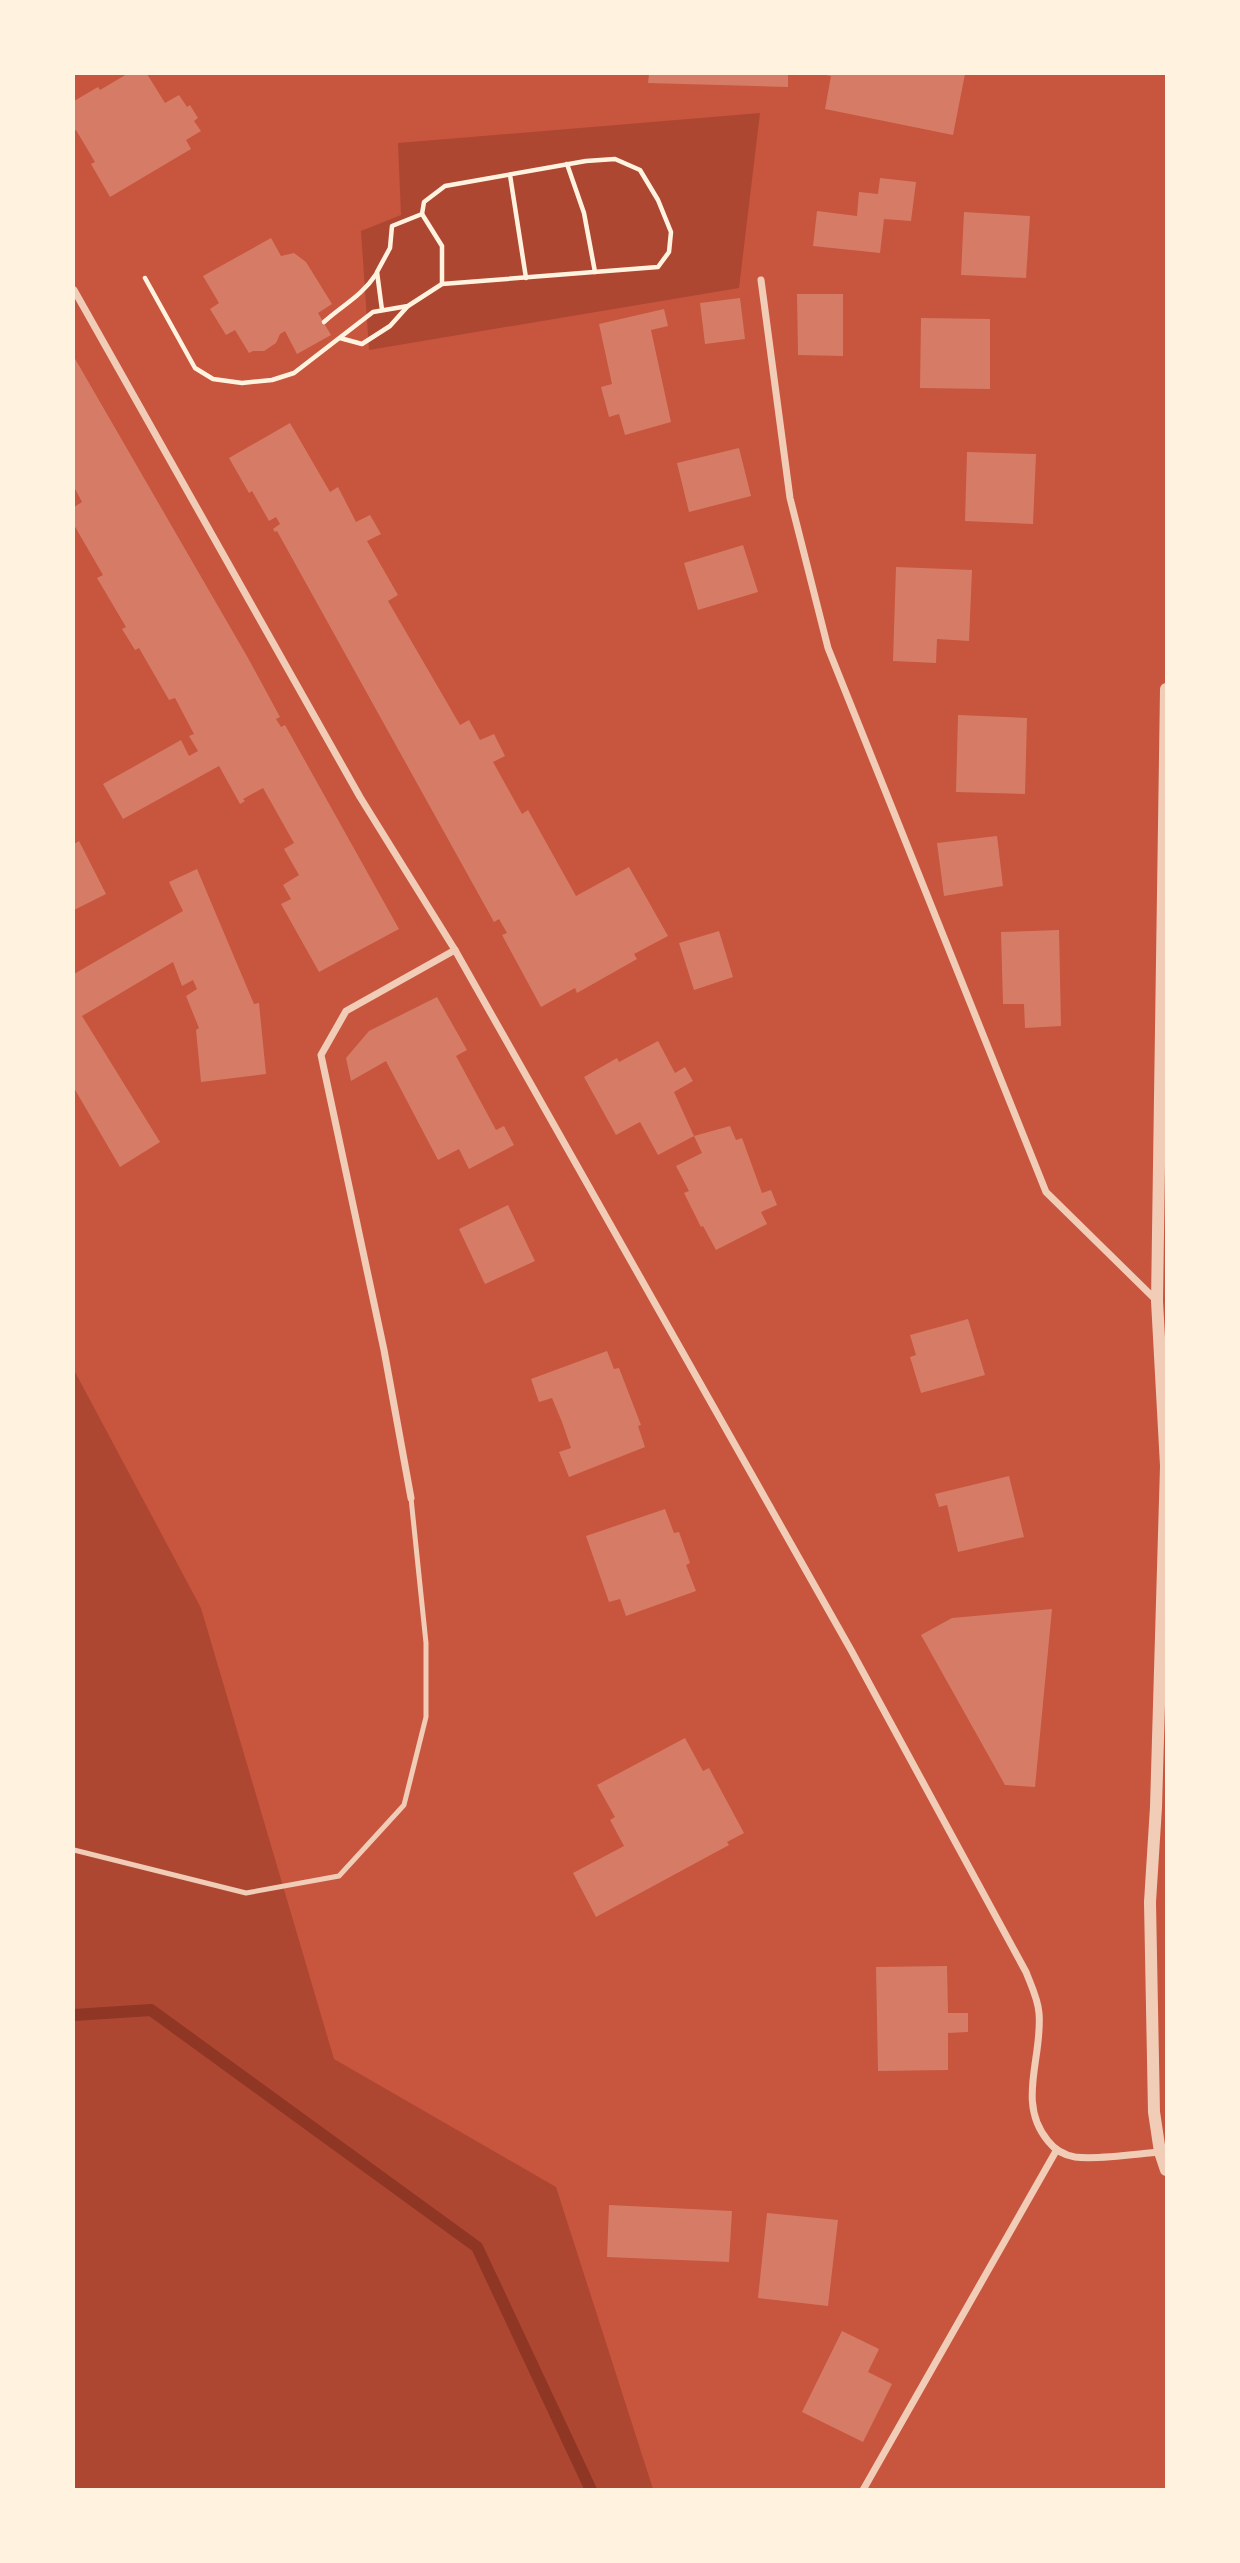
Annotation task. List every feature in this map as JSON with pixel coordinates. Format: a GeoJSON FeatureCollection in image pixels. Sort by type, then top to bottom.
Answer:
{"type":"FeatureCollection","features":[{"type":"Feature","properties":{"kind":"street"},"geometry":{"type":"LineString","coordinates":[[761,280],[790,498],[828,648],[1046,1192],[1157,1301]]}},
{"type":"Feature","properties":{"kind":"street"},"geometry":{"type":"LineString","coordinates":[[74,290],[360,797],[455,950],[851,1650],[1026,1972],[1040,2011],[1035,2073],[1030,2098],[1034,2118],[1043,2135],[1056,2151],[1075,2157],[1160,2152]]}},
{"type":"Feature","properties":{"kind":"street"},"geometry":{"type":"LineString","coordinates":[[1167,689],[1157,1301],[1166,1466],[1150,1902],[1154,2112],[1160,2152],[1167,2170]]}},
{"type":"Feature","properties":{"kind":"street"},"geometry":{"type":"LineString","coordinates":[[411,1498],[384,1350],[321,1055],[346,1011],[455,950]]}},
{"type":"Feature","properties":{"kind":"street"},"geometry":{"type":"LineString","coordinates":[[863,2490],[1056,2151]]}},
{"type":"Feature","properties":{"kind":"lane"},"geometry":{"type":"LineString","coordinates":[[74,1850],[246,1893],[339,1876],[404,1805],[426,1717],[426,1643],[411,1498]]}},
{"type":"Feature","properties":{"kind":"path"},"geometry":{"type":"LineString","coordinates":[[339,338],[362,344],[390,326],[408,306],[442,284],[658,267],[669,252],[671,232],[658,200],[640,170],[615,159],[567,164],[445,186],[424,202],[422,214],[442,246],[442,284]]}},
{"type":"Feature","properties":{"kind":"path"},"geometry":{"type":"LineString","coordinates":[[567,164],[584,213],[595,272]]}},
{"type":"Feature","properties":{"kind":"path"},"geometry":{"type":"LineString","coordinates":[[510,175],[526,278]]}},
{"type":"Feature","properties":{"kind":"path"},"geometry":{"type":"LineString","coordinates":[[324,322],[367,287],[390,248],[392,226],[422,214]]}},
{"type":"Feature","properties":{"kind":"path"},"geometry":{"type":"LineString","coordinates":[[377,272],[382,310]]}},
{"type":"Feature","properties":{"kind":"path"},"geometry":{"type":"LineString","coordinates":[[145,278],[195,368],[213,379],[242,383],[272,380],[294,373],[373,312],[408,306]]}},
{"type":"Feature","properties":{"kind":"shaded area"},"geometry":{"type":"Polygon","coordinates":[[[760,113],[739,288],[369,350],[361,231],[401,215],[398,143],[760,113]]]}},
{"type":"Feature","properties":{"kind":"shaded area"},"geometry":{"type":"Polygon","coordinates":[[[74,1370],[201,1608],[334,2059],[556,2187],[653,2489],[74,2489],[74,1370]]]}},
{"type":"Feature","properties":{"kind":"building"},"geometry":{"type":"Polygon","coordinates":[[[127,74],[147,74],[165,103],[179,95],[187,107],[190,105],[198,118],[194,121],[201,131],[186,140],[191,149],[110,197],[91,164],[95,162],[76,130],[74,131],[74,101],[127,74]]]}},
{"type":"Feature","properties":{"kind":"building"},"geometry":{"type":"Polygon","coordinates":[[[649,74],[788,74],[788,87],[648,83],[649,74]]]}},
{"type":"Feature","properties":{"kind":"building"},"geometry":{"type":"Polygon","coordinates":[[[821,74],[965,74],[953,135],[825,109],[831,76],[821,74]]]}},
{"type":"Feature","properties":{"kind":"building"},"geometry":{"type":"Polygon","coordinates":[[[880,178],[916,182],[911,221],[884,219],[880,253],[813,246],[817,211],[857,216],[859,192],[878,194],[880,178]]]}},
{"type":"Feature","properties":{"kind":"building"},"geometry":{"type":"Polygon","coordinates":[[[964,212],[1030,216],[1026,278],[961,275],[964,212]]]}},
{"type":"Feature","properties":{"kind":"building"},"geometry":{"type":"Polygon","coordinates":[[[271,238],[281,256],[294,253],[306,262],[332,304],[318,313],[331,335],[297,354],[285,331],[280,334],[276,343],[264,351],[249,353],[235,330],[226,335],[210,309],[219,303],[203,276],[271,238]]]}},
{"type":"Feature","properties":{"kind":"building"},"geometry":{"type":"Polygon","coordinates":[[[797,294],[843,294],[843,356],[798,355],[797,294]]]}},
{"type":"Feature","properties":{"kind":"building"},"geometry":{"type":"Polygon","coordinates":[[[740,298],[745,339],[705,344],[700,303],[740,298]]]}},
{"type":"Feature","properties":{"kind":"building"},"geometry":{"type":"Polygon","coordinates":[[[664,309],[668,326],[651,330],[671,422],[625,435],[619,414],[609,417],[601,387],[612,384],[599,324],[664,309]]]}},
{"type":"Feature","properties":{"kind":"building"},"geometry":{"type":"Polygon","coordinates":[[[921,318],[990,319],[990,389],[920,388],[921,318]]]}},
{"type":"Feature","properties":{"kind":"building"},"geometry":{"type":"Polygon","coordinates":[[[74,357],[248,658],[280,717],[276,719],[281,727],[285,725],[399,929],[319,972],[281,904],[291,899],[283,885],[299,875],[284,849],[294,843],[263,788],[243,799],[245,801],[240,804],[219,766],[123,819],[103,784],[181,740],[189,756],[198,751],[189,736],[194,734],[175,698],[169,700],[139,648],[135,650],[122,629],[126,627],[97,578],[103,575],[74,525],[74,507],[82,502],[74,487],[74,357]]]}},
{"type":"Feature","properties":{"kind":"building"},"geometry":{"type":"Polygon","coordinates":[[[290,423],[330,492],[338,487],[356,522],[370,515],[381,534],[367,541],[398,595],[388,601],[460,725],[469,720],[480,740],[494,734],[505,756],[493,762],[522,814],[528,810],[576,896],[629,867],[668,936],[634,954],[637,959],[577,993],[575,988],[541,1007],[502,935],[507,933],[499,919],[494,922],[277,531],[273,529],[280,524],[276,517],[269,521],[229,458],[290,423]]]}},
{"type":"Feature","properties":{"kind":"building"},"geometry":{"type":"Polygon","coordinates":[[[739,448],[751,496],[689,512],[677,463],[739,448]]]}},
{"type":"Feature","properties":{"kind":"building"},"geometry":{"type":"Polygon","coordinates":[[[967,452],[1036,454],[1033,524],[965,521],[967,452]]]}},
{"type":"Feature","properties":{"kind":"building"},"geometry":{"type":"Polygon","coordinates":[[[743,545],[758,592],[698,610],[684,563],[743,545]]]}},
{"type":"Feature","properties":{"kind":"building"},"geometry":{"type":"Polygon","coordinates":[[[896,567],[972,570],[969,641],[937,639],[936,663],[893,661],[896,567]]]}},
{"type":"Feature","properties":{"kind":"building"},"geometry":{"type":"Polygon","coordinates":[[[958,715],[1027,718],[1025,794],[956,792],[958,715]]]}},
{"type":"Feature","properties":{"kind":"building"},"geometry":{"type":"Polygon","coordinates":[[[997,836],[1003,886],[944,896],[937,843],[997,836]]]}},
{"type":"Feature","properties":{"kind":"building"},"geometry":{"type":"Polygon","coordinates":[[[79,841],[106,894],[74,910],[74,844],[79,841]]]}},
{"type":"Feature","properties":{"kind":"building"},"geometry":{"type":"Polygon","coordinates":[[[197,869],[254,1004],[259,1003],[266,1074],[201,1082],[196,1030],[199,1028],[186,996],[197,989],[193,980],[182,986],[173,962],[82,1016],[160,1142],[120,1167],[74,1088],[74,974],[183,911],[169,882],[197,869]]]}},
{"type":"Feature","properties":{"kind":"building"},"geometry":{"type":"Polygon","coordinates":[[[1059,930],[1061,1026],[1025,1028],[1024,1004],[1003,1004],[1001,932],[1059,930]]]}},
{"type":"Feature","properties":{"kind":"building"},"geometry":{"type":"Polygon","coordinates":[[[719,931],[733,977],[694,990],[679,943],[719,931]]]}},
{"type":"Feature","properties":{"kind":"building"},"geometry":{"type":"Polygon","coordinates":[[[437,997],[467,1050],[456,1056],[496,1130],[504,1126],[514,1145],[469,1169],[459,1149],[438,1160],[386,1061],[351,1081],[346,1058],[369,1031],[437,997]]]}},
{"type":"Feature","properties":{"kind":"building"},"geometry":{"type":"Polygon","coordinates":[[[658,1041],[675,1073],[685,1067],[693,1081],[674,1092],[694,1136],[658,1155],[640,1122],[616,1135],[584,1077],[617,1058],[619,1062],[658,1041]]]}},
{"type":"Feature","properties":{"kind":"building"},"geometry":{"type":"Polygon","coordinates":[[[730,1126],[736,1140],[742,1138],[762,1193],[771,1190],[777,1205],[761,1212],[767,1224],[716,1250],[684,1193],[689,1191],[676,1166],[702,1153],[694,1136],[730,1126]]]}},
{"type":"Feature","properties":{"kind":"building"},"geometry":{"type":"Polygon","coordinates":[[[508,1205],[535,1261],[485,1284],[459,1229],[508,1205]]]}},
{"type":"Feature","properties":{"kind":"building"},"geometry":{"type":"Polygon","coordinates":[[[968,1319],[985,1375],[921,1393],[910,1357],[916,1355],[910,1335],[968,1319]]]}},
{"type":"Feature","properties":{"kind":"building"},"geometry":{"type":"Polygon","coordinates":[[[607,1351],[614,1369],[619,1368],[641,1425],[638,1426],[645,1447],[569,1477],[559,1452],[571,1448],[562,1422],[552,1398],[539,1402],[531,1379],[607,1351]]]}},
{"type":"Feature","properties":{"kind":"building"},"geometry":{"type":"Polygon","coordinates":[[[1009,1476],[1024,1537],[958,1552],[947,1505],[939,1507],[935,1494],[1009,1476]]]}},
{"type":"Feature","properties":{"kind":"building"},"geometry":{"type":"Polygon","coordinates":[[[665,1509],[674,1533],[679,1532],[690,1563],[686,1565],[696,1591],[626,1616],[620,1599],[609,1602],[586,1536],[665,1509]]]}},
{"type":"Feature","properties":{"kind":"building"},"geometry":{"type":"Polygon","coordinates":[[[1052,1609],[1035,1787],[1005,1785],[921,1635],[952,1618],[1052,1609]]]}},
{"type":"Feature","properties":{"kind":"building"},"geometry":{"type":"Polygon","coordinates":[[[685,1738],[703,1771],[709,1768],[744,1833],[727,1842],[729,1845],[596,1917],[573,1873],[624,1846],[610,1820],[615,1817],[597,1785],[685,1738]]]}},
{"type":"Feature","properties":{"kind":"building"},"geometry":{"type":"Polygon","coordinates":[[[947,1966],[948,2013],[968,2013],[968,2032],[948,2033],[948,2070],[878,2071],[876,1967],[947,1966]]]}},
{"type":"Feature","properties":{"kind":"building"},"geometry":{"type":"Polygon","coordinates":[[[609,2205],[732,2211],[729,2262],[607,2257],[609,2205]]]}},
{"type":"Feature","properties":{"kind":"building"},"geometry":{"type":"Polygon","coordinates":[[[767,2213],[838,2220],[828,2306],[758,2298],[767,2213]]]}},
{"type":"Feature","properties":{"kind":"building"},"geometry":{"type":"Polygon","coordinates":[[[842,2331],[879,2349],[868,2372],[892,2384],[863,2442],[802,2412],[842,2331]]]}},
{"type":"Feature","properties":{"kind":"waterway"},"geometry":{"type":"LineString","coordinates":[[74,2015],[151,2010],[477,2247],[591,2490]]}}]}
